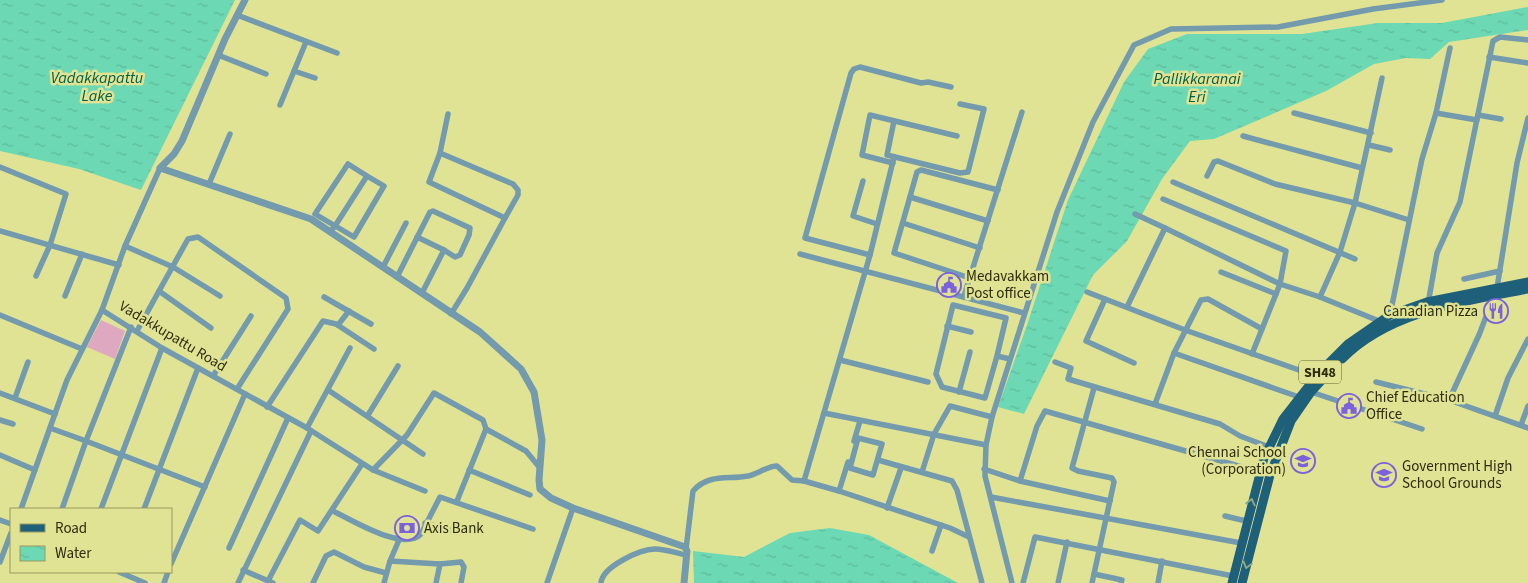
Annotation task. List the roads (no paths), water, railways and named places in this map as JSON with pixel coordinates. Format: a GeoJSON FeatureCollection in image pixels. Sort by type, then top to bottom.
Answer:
{"type":"FeatureCollection","features":[{"type":"Feature","properties":{"kind":"main road","name":"SH48"},"geometry":{"type":"LineString","coordinates":[[1232,579],[1260,471],[1269,447],[1283,419],[1316,376],[1348,344],[1390,315],[1495,292],[1528,282]]}},
{"type":"Feature","properties":{"kind":"main road","name":"SH48"},"geometry":{"type":"LineString","coordinates":[[1495,292],[1528,289]]}},
{"type":"Feature","properties":{"kind":"main road","name":"SH48"},"geometry":{"type":"LineString","coordinates":[[1242,583],[1270,475],[1291,422],[1311,392],[1349,352],[1376,331],[1428,307]]}},
{"type":"Feature","properties":{"kind":"street","name":"Vadakkupattu Road"},"geometry":{"type":"LineString","coordinates":[[245,0],[218,55],[182,141],[174,154],[160,168],[125,246],[102,310],[162,348],[309,430],[362,464],[424,491]]}},
{"type":"Feature","properties":{"kind":"street"},"geometry":{"type":"LineString","coordinates":[[1012,583],[984,470],[986,445],[992,417],[1057,212],[1093,122],[1134,45],[1170,29],[1278,26],[1373,9],[1442,0]]}},
{"type":"Feature","properties":{"kind":"street"},"geometry":{"type":"LineString","coordinates":[[237,15],[337,53]]}},
{"type":"Feature","properties":{"kind":"street"},"geometry":{"type":"LineString","coordinates":[[1428,307],[1437,253],[1460,202],[1493,41],[1497,38],[1528,40]]}},
{"type":"Feature","properties":{"kind":"street"},"geometry":{"type":"LineString","coordinates":[[280,105],[306,42]]}},
{"type":"Feature","properties":{"kind":"street"},"geometry":{"type":"LineString","coordinates":[[1390,315],[1422,159],[1436,113],[1450,48]]}},
{"type":"Feature","properties":{"kind":"street"},"geometry":{"type":"LineString","coordinates":[[218,55],[266,74]]}},
{"type":"Feature","properties":{"kind":"street"},"geometry":{"type":"LineString","coordinates":[[1490,57],[1528,63]]}},
{"type":"Feature","properties":{"kind":"street"},"geometry":{"type":"LineString","coordinates":[[870,255],[805,238],[851,73],[854,69],[860,68],[921,84],[928,82],[951,87]]}},
{"type":"Feature","properties":{"kind":"street"},"geometry":{"type":"LineString","coordinates":[[294,71],[315,78]]}},
{"type":"Feature","properties":{"kind":"street"},"geometry":{"type":"LineString","coordinates":[[1320,296],[1340,252],[1355,203],[1382,78]]}},
{"type":"Feature","properties":{"kind":"street"},"geometry":{"type":"LineString","coordinates":[[957,136],[870,115],[862,155],[960,173],[968,172],[984,109],[960,104]]}},
{"type":"Feature","properties":{"kind":"street"},"geometry":{"type":"LineString","coordinates":[[964,296],[1022,112]]}},
{"type":"Feature","properties":{"kind":"street"},"geometry":{"type":"LineString","coordinates":[[1294,113],[1371,133]]}},
{"type":"Feature","properties":{"kind":"street"},"geometry":{"type":"LineString","coordinates":[[1436,113],[1501,119]]}},
{"type":"Feature","properties":{"kind":"street"},"geometry":{"type":"LineString","coordinates":[[448,114],[440,153],[429,182],[504,218]]}},
{"type":"Feature","properties":{"kind":"street"},"geometry":{"type":"LineString","coordinates":[[1448,400],[1485,320],[1495,292],[1517,163],[1528,118]]}},
{"type":"Feature","properties":{"kind":"street"},"geometry":{"type":"LineString","coordinates":[[894,121],[887,155],[894,160]]}},
{"type":"Feature","properties":{"kind":"street"},"geometry":{"type":"LineString","coordinates":[[209,184],[230,134]]}},
{"type":"Feature","properties":{"kind":"street"},"geometry":{"type":"LineString","coordinates":[[1243,136],[1362,168]]}},
{"type":"Feature","properties":{"kind":"street"},"geometry":{"type":"LineString","coordinates":[[1369,145],[1390,150]]}},
{"type":"Feature","properties":{"kind":"street"},"geometry":{"type":"LineString","coordinates":[[440,153],[513,184],[518,190],[518,195],[468,288],[451,314]]}},
{"type":"Feature","properties":{"kind":"street"},"geometry":{"type":"LineString","coordinates":[[804,481],[870,255],[894,160]]}},
{"type":"Feature","properties":{"kind":"street"},"geometry":{"type":"LineString","coordinates":[[1207,176],[1214,162],[1218,160],[1275,184],[1355,203],[1409,220]]}},
{"type":"Feature","properties":{"kind":"street"},"geometry":{"type":"LineString","coordinates":[[313,216],[348,164],[384,186],[350,245]]}},
{"type":"Feature","properties":{"kind":"street"},"geometry":{"type":"LineString","coordinates":[[0,167],[66,194],[67,198],[50,245],[36,276]]}},
{"type":"Feature","properties":{"kind":"street"},"geometry":{"type":"LineString","coordinates":[[160,168],[313,216],[354,237]]}},
{"type":"Feature","properties":{"kind":"street"},"geometry":{"type":"LineString","coordinates":[[970,278],[896,256],[894,251],[917,172],[921,170],[998,190]]}},
{"type":"Feature","properties":{"kind":"street"},"geometry":{"type":"LineString","coordinates":[[330,232],[367,176]]}},
{"type":"Feature","properties":{"kind":"street"},"geometry":{"type":"LineString","coordinates":[[862,181],[853,216],[877,224]]}},
{"type":"Feature","properties":{"kind":"street"},"geometry":{"type":"LineString","coordinates":[[1173,182],[1355,259]]}},
{"type":"Feature","properties":{"kind":"street"},"geometry":{"type":"LineString","coordinates":[[910,196],[988,221]]}},
{"type":"Feature","properties":{"kind":"street"},"geometry":{"type":"LineString","coordinates":[[1163,199],[1286,250],[1280,284],[1252,354]]}},
{"type":"Feature","properties":{"kind":"street"},"geometry":{"type":"LineString","coordinates":[[397,277],[428,214],[432,211],[470,228],[469,235],[458,256],[417,237]]}},
{"type":"Feature","properties":{"kind":"street"},"geometry":{"type":"LineString","coordinates":[[1134,214],[1280,284],[1320,296],[1379,321]]}},
{"type":"Feature","properties":{"kind":"street"},"geometry":{"type":"LineString","coordinates":[[313,216],[330,232],[480,332],[515,362],[527,376],[534,392],[541,426],[543,452],[540,489],[551,498],[573,508],[686,552]]}},
{"type":"Feature","properties":{"kind":"street"},"geometry":{"type":"LineString","coordinates":[[383,267],[406,223]]}},
{"type":"Feature","properties":{"kind":"street"},"geometry":{"type":"LineString","coordinates":[[903,223],[980,248]]}},
{"type":"Feature","properties":{"kind":"street"},"geometry":{"type":"LineString","coordinates":[[1127,307],[1165,228]]}},
{"type":"Feature","properties":{"kind":"street"},"geometry":{"type":"LineString","coordinates":[[0,231],[119,264]]}},
{"type":"Feature","properties":{"kind":"street"},"geometry":{"type":"LineString","coordinates":[[137,331],[160,286],[188,239],[198,237],[286,298],[288,309],[237,389]]}},
{"type":"Feature","properties":{"kind":"street"},"geometry":{"type":"LineString","coordinates":[[125,246],[173,267],[220,296]]}},
{"type":"Feature","properties":{"kind":"street"},"geometry":{"type":"LineString","coordinates":[[422,293],[444,250]]}},
{"type":"Feature","properties":{"kind":"street"},"geometry":{"type":"LineString","coordinates":[[65,296],[82,254]]}},
{"type":"Feature","properties":{"kind":"street"},"geometry":{"type":"LineString","coordinates":[[800,254],[1024,313]]}},
{"type":"Feature","properties":{"kind":"street"},"geometry":{"type":"LineString","coordinates":[[1464,279],[1500,271]]}},
{"type":"Feature","properties":{"kind":"street"},"geometry":{"type":"LineString","coordinates":[[1221,272],[1276,294]]}},
{"type":"Feature","properties":{"kind":"street"},"geometry":{"type":"LineString","coordinates":[[159,291],[211,328]]}},
{"type":"Feature","properties":{"kind":"street"},"geometry":{"type":"LineString","coordinates":[[1087,292],[1185,330],[1316,376]]}},
{"type":"Feature","properties":{"kind":"street"},"geometry":{"type":"LineString","coordinates":[[324,297],[371,324]]}},
{"type":"Feature","properties":{"kind":"street"},"geometry":{"type":"LineString","coordinates":[[1105,299],[1086,341],[1134,363]]}},
{"type":"Feature","properties":{"kind":"street"},"geometry":{"type":"LineString","coordinates":[[1155,404],[1174,353],[1198,303],[1208,299],[1262,329]]}},
{"type":"Feature","properties":{"kind":"street"},"geometry":{"type":"LineString","coordinates":[[979,310],[982,301]]}},
{"type":"Feature","properties":{"kind":"street"},"geometry":{"type":"LineString","coordinates":[[953,305],[1006,318],[986,398],[942,388],[937,378],[947,326],[953,305]]}},
{"type":"Feature","properties":{"kind":"street"},"geometry":{"type":"LineString","coordinates":[[21,508],[70,374],[102,310]]}},
{"type":"Feature","properties":{"kind":"street"},"geometry":{"type":"LineString","coordinates":[[338,326],[349,311]]}},
{"type":"Feature","properties":{"kind":"street"},"geometry":{"type":"LineString","coordinates":[[0,315],[82,350]]}},
{"type":"Feature","properties":{"kind":"street"},"geometry":{"type":"LineString","coordinates":[[213,376],[251,316]]}},
{"type":"Feature","properties":{"kind":"street"},"geometry":{"type":"LineString","coordinates":[[267,407],[320,324],[329,321],[374,349]]}},
{"type":"Feature","properties":{"kind":"street"},"geometry":{"type":"LineString","coordinates":[[947,326],[971,332]]}},
{"type":"Feature","properties":{"kind":"street"},"geometry":{"type":"LineString","coordinates":[[62,508],[86,441],[131,327]]}},
{"type":"Feature","properties":{"kind":"street"},"geometry":{"type":"LineString","coordinates":[[1495,416],[1508,378],[1528,339]]}},
{"type":"Feature","properties":{"kind":"street"},"geometry":{"type":"LineString","coordinates":[[101,508],[120,454],[162,348]]}},
{"type":"Feature","properties":{"kind":"street"},"geometry":{"type":"LineString","coordinates":[[238,583],[328,390],[350,348]]}},
{"type":"Feature","properties":{"kind":"street"},"geometry":{"type":"LineString","coordinates":[[959,392],[970,352]]}},
{"type":"Feature","properties":{"kind":"street"},"geometry":{"type":"LineString","coordinates":[[1174,353],[1299,396]]}},
{"type":"Feature","properties":{"kind":"street"},"geometry":{"type":"LineString","coordinates":[[997,356],[1010,359]]}},
{"type":"Feature","properties":{"kind":"street"},"geometry":{"type":"LineString","coordinates":[[840,360],[928,382]]}},
{"type":"Feature","properties":{"kind":"street"},"geometry":{"type":"LineString","coordinates":[[15,398],[28,362]]}},
{"type":"Feature","properties":{"kind":"street"},"geometry":{"type":"LineString","coordinates":[[1055,362],[1071,368],[1068,379],[1220,424],[1240,436],[1269,447]]}},
{"type":"Feature","properties":{"kind":"street"},"geometry":{"type":"LineString","coordinates":[[368,415],[398,366]]}},
{"type":"Feature","properties":{"kind":"street"},"geometry":{"type":"LineString","coordinates":[[144,508],[198,368]]}},
{"type":"Feature","properties":{"kind":"street"},"geometry":{"type":"LineString","coordinates":[[1376,382],[1448,400],[1528,428]]}},
{"type":"Feature","properties":{"kind":"street"},"geometry":{"type":"LineString","coordinates":[[1092,583],[1114,482],[1112,478],[1072,468],[1094,388]]}},
{"type":"Feature","properties":{"kind":"street"},"geometry":{"type":"LineString","coordinates":[[328,390],[368,415],[423,454]]}},
{"type":"Feature","properties":{"kind":"street"},"geometry":{"type":"LineString","coordinates":[[1311,392],[1422,429]]}},
{"type":"Feature","properties":{"kind":"street"},"geometry":{"type":"LineString","coordinates":[[373,470],[403,440],[434,393],[483,420],[486,429],[457,501]]}},
{"type":"Feature","properties":{"kind":"street"},"geometry":{"type":"LineString","coordinates":[[0,394],[55,414]]}},
{"type":"Feature","properties":{"kind":"street"},"geometry":{"type":"LineString","coordinates":[[172,562],[245,394]]}},
{"type":"Feature","properties":{"kind":"street"},"geometry":{"type":"LineString","coordinates":[[922,472],[934,434],[947,408],[952,405],[992,417]]}},
{"type":"Feature","properties":{"kind":"street"},"geometry":{"type":"LineString","coordinates":[[1521,425],[1528,406]]}},
{"type":"Feature","properties":{"kind":"street"},"geometry":{"type":"LineString","coordinates":[[1020,481],[1027,454],[1042,414],[1048,411],[1270,475]]}},
{"type":"Feature","properties":{"kind":"street"},"geometry":{"type":"LineString","coordinates":[[824,413],[986,445]]}},
{"type":"Feature","properties":{"kind":"street"},"geometry":{"type":"LineString","coordinates":[[229,548],[288,418]]}},
{"type":"Feature","properties":{"kind":"street"},"geometry":{"type":"LineString","coordinates":[[0,420],[13,424]]}},
{"type":"Feature","properties":{"kind":"street"},"geometry":{"type":"LineString","coordinates":[[839,491],[860,421]]}},
{"type":"Feature","properties":{"kind":"street"},"geometry":{"type":"LineString","coordinates":[[50,428],[206,487]]}},
{"type":"Feature","properties":{"kind":"street"},"geometry":{"type":"LineString","coordinates":[[486,429],[526,451],[541,468]]}},
{"type":"Feature","properties":{"kind":"street"},"geometry":{"type":"LineString","coordinates":[[858,438],[882,444],[879,460],[873,475],[851,469],[858,438]]}},
{"type":"Feature","properties":{"kind":"street"},"geometry":{"type":"LineString","coordinates":[[0,456],[35,470]]}},
{"type":"Feature","properties":{"kind":"street"},"geometry":{"type":"LineString","coordinates":[[879,460],[901,468],[952,481],[957,490],[982,583]]}},
{"type":"Feature","properties":{"kind":"street"},"geometry":{"type":"LineString","coordinates":[[244,570],[270,582],[300,520],[318,532],[362,464]]}},
{"type":"Feature","properties":{"kind":"street"},"geometry":{"type":"LineString","coordinates":[[684,583],[693,490],[719,477],[746,476],[772,466],[777,466],[792,480],[804,481],[839,491],[941,525],[969,537]]}},
{"type":"Feature","properties":{"kind":"street"},"geometry":{"type":"LineString","coordinates":[[887,508],[901,468]]}},
{"type":"Feature","properties":{"kind":"street"},"geometry":{"type":"LineString","coordinates":[[469,470],[530,495]]}},
{"type":"Feature","properties":{"kind":"street"},"geometry":{"type":"LineString","coordinates":[[984,470],[1020,481],[1110,501]]}},
{"type":"Feature","properties":{"kind":"street"},"geometry":{"type":"LineString","coordinates":[[333,511],[399,540],[417,538],[440,497],[457,501],[534,529]]}},
{"type":"Feature","properties":{"kind":"street"},"geometry":{"type":"LineString","coordinates":[[991,497],[1241,543]]}},
{"type":"Feature","properties":{"kind":"street"},"geometry":{"type":"LineString","coordinates":[[547,583],[573,508]]}},
{"type":"Feature","properties":{"kind":"street"},"geometry":{"type":"LineString","coordinates":[[1226,516],[1246,521]]}},
{"type":"Feature","properties":{"kind":"street"},"geometry":{"type":"LineString","coordinates":[[426,523],[457,532]]}},
{"type":"Feature","properties":{"kind":"street"},"geometry":{"type":"LineString","coordinates":[[932,552],[941,525]]}},
{"type":"Feature","properties":{"kind":"street"},"geometry":{"type":"LineString","coordinates":[[0,562],[10,536]]}},
{"type":"Feature","properties":{"kind":"street"},"geometry":{"type":"LineString","coordinates":[[1023,583],[1036,537],[1162,561],[1232,579]]}},
{"type":"Feature","properties":{"kind":"street"},"geometry":{"type":"LineString","coordinates":[[384,583],[390,561],[399,540]]}},
{"type":"Feature","properties":{"kind":"street"},"geometry":{"type":"LineString","coordinates":[[1058,583],[1067,542]]}},
{"type":"Feature","properties":{"kind":"street"},"geometry":{"type":"LineString","coordinates":[[601,583],[605,572],[639,551],[656,549],[686,552]]}},
{"type":"Feature","properties":{"kind":"street"},"geometry":{"type":"LineString","coordinates":[[313,583],[326,556],[334,552],[364,567],[386,573]]}},
{"type":"Feature","properties":{"kind":"street"},"geometry":{"type":"LineString","coordinates":[[390,561],[440,564],[461,562],[464,567],[461,583]]}},
{"type":"Feature","properties":{"kind":"street"},"geometry":{"type":"LineString","coordinates":[[1158,583],[1162,561]]}},
{"type":"Feature","properties":{"kind":"street"},"geometry":{"type":"LineString","coordinates":[[436,583],[440,564]]}},
{"type":"Feature","properties":{"kind":"street"},"geometry":{"type":"LineString","coordinates":[[125,573],[145,583]]}},
{"type":"Feature","properties":{"kind":"street"},"geometry":{"type":"LineString","coordinates":[[1094,574],[1122,580],[1121,583]]}},
{"type":"Feature","properties":{"kind":"water","name":"Vadakkapattu Lake"},"geometry":{"type":"Polygon","coordinates":[[[0,0],[235,0],[141,190],[79,169],[0,151],[0,0]]]}},
{"type":"Feature","properties":{"kind":"water","name":"Pallikkaranai Eri"},"geometry":{"type":"Polygon","coordinates":[[[1528,7],[1528,30],[1449,42],[1430,59],[1406,58],[1374,64],[1326,91],[1214,139],[1190,141],[1162,179],[1127,241],[1093,275],[1024,414],[998,407],[1068,200],[1124,82],[1148,49],[1187,34],[1302,34],[1378,23],[1442,23],[1528,7]]]}},
{"type":"Feature","properties":{"kind":"water"},"geometry":{"type":"Polygon","coordinates":[[[830,528],[869,535],[958,583],[694,583],[693,551],[744,557],[790,533],[830,528]]]}},
{"type":"Feature","properties":{"kind":"place","name":"Medavakkam Post office"},"geometry":{"type":"Point","coordinates":[949,285]}},
{"type":"Feature","properties":{"kind":"place","name":"Canadian Pizza"},"geometry":{"type":"Point","coordinates":[1496,311]}},
{"type":"Feature","properties":{"kind":"place","name":"Chief Education Office"},"geometry":{"type":"Point","coordinates":[1349,406]}},
{"type":"Feature","properties":{"kind":"place","name":"Chennai School (Corporation)"},"geometry":{"type":"Point","coordinates":[1303,461]}},
{"type":"Feature","properties":{"kind":"place","name":"Government High School Grounds"},"geometry":{"type":"Point","coordinates":[1384,475]}},
{"type":"Feature","properties":{"kind":"place","name":"Axis Bank"},"geometry":{"type":"Point","coordinates":[407,528]}}]}
